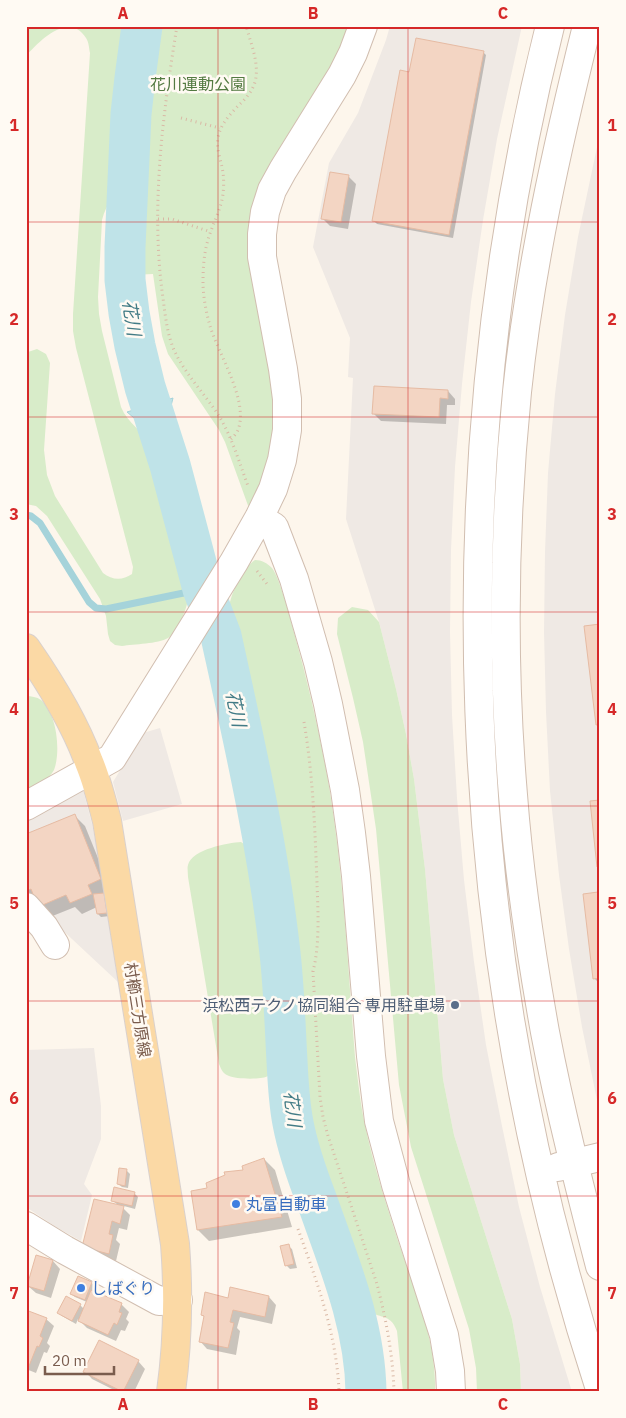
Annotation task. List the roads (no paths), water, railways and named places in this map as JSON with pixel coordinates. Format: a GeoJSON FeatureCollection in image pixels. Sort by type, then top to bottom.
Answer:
{"type":"FeatureCollection","features":[{"type":"Feature","properties":{"kind":"main road","name":"村櫛三方原線"},"geometry":{"type":"LineString","coordinates":[[26,648],[63,704],[77,732],[92,769],[107,821],[113,851],[176,1252],[178,1300],[175,1365],[171,1392]]}},
{"type":"Feature","properties":{"kind":"street"},"geometry":{"type":"LineString","coordinates":[[26,806],[112,758],[185,640],[245,566],[259,518],[273,489],[282,460],[287,430],[287,400],[284,377],[262,257],[262,234],[265,212],[272,190],[342,75],[364,26]]}},
{"type":"Feature","properties":{"kind":"street"},"geometry":{"type":"LineString","coordinates":[[550,26],[524,144],[509,224],[489,387],[478,550],[479,714],[491,878],[500,959],[513,1040],[540,1172],[566,1280],[600,1390]]}},
{"type":"Feature","properties":{"kind":"street"},"geometry":{"type":"LineString","coordinates":[[587,26],[557,150],[528,310],[511,470],[506,632],[513,794],[532,955],[562,1113],[587,1160],[600,1266]]}},
{"type":"Feature","properties":{"kind":"street"},"geometry":{"type":"LineString","coordinates":[[259,518],[274,527],[294,579],[328,704],[345,790],[351,832],[370,1056],[379,1121],[396,1185],[444,1335],[450,1371],[451,1392]]}},
{"type":"Feature","properties":{"kind":"street"},"geometry":{"type":"LineString","coordinates":[[26,907],[44,927],[55,945]]}},
{"type":"Feature","properties":{"kind":"street"},"geometry":{"type":"LineString","coordinates":[[540,1172],[587,1160]]}},
{"type":"Feature","properties":{"kind":"street"},"geometry":{"type":"LineString","coordinates":[[26,1226],[65,1250],[159,1301],[178,1300]]}},
{"type":"Feature","properties":{"kind":"water"},"geometry":{"type":"Polygon","coordinates":[[[173,398],[165,430],[153,434],[127,412],[173,398]]]}},
{"type":"Feature","properties":{"kind":"waterway","name":"花川"},"geometry":{"type":"LineString","coordinates":[[142,26],[131,114],[125,247],[125,280],[129,313],[145,387],[170,465],[203,589],[221,636],[255,794],[275,913],[281,966],[288,1085],[293,1123],[303,1162],[342,1271],[356,1318],[365,1367],[366,1392]]}},
{"type":"Feature","properties":{"kind":"waterway"},"geometry":{"type":"LineString","coordinates":[[26,515],[31,516],[40,523],[89,602],[96,608],[106,609],[203,589]]}},
{"type":"Feature","properties":{"kind":"place","name":"浜松西テクノ協同組合 専用駐車場"},"geometry":{"type":"Point","coordinates":[455,1005]}},
{"type":"Feature","properties":{"kind":"place","name":"丸富自動車"},"geometry":{"type":"Point","coordinates":[236,1204]}},
{"type":"Feature","properties":{"kind":"place","name":"しばぐり"},"geometry":{"type":"Point","coordinates":[81,1288]}},
{"type":"Feature","properties":{"kind":"park label","name":"花川運動公園"},"geometry":{"type":"Point","coordinates":[198,84]}}]}
